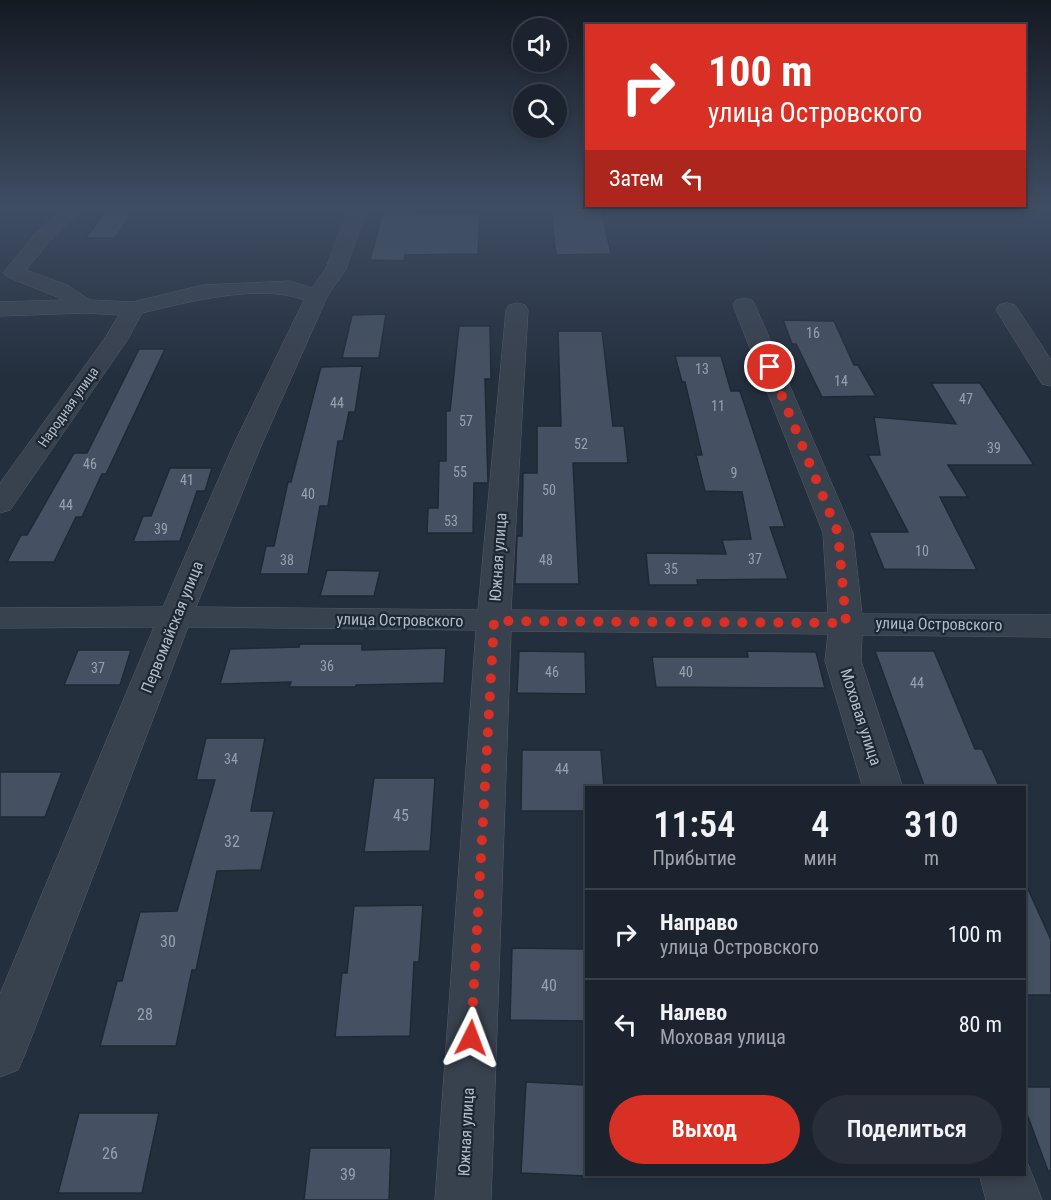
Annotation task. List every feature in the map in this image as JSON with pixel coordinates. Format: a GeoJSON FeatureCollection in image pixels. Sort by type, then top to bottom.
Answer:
{"type":"FeatureCollection","features":[{"type":"Feature","properties":{"kind":"street"},"geometry":{"type":"LineString","coordinates":[[20,264],[13,273],[43,280],[84,306]]}},
{"type":"Feature","properties":{"kind":"street","name":"Первомайская улица"},"geometry":{"type":"LineString","coordinates":[[0,1054],[175,617],[247,446],[316,297],[337,264]]}},
{"type":"Feature","properties":{"kind":"street"},"geometry":{"type":"LineString","coordinates":[[0,309],[84,306],[133,309],[203,291],[289,286],[316,297]]}},
{"type":"Feature","properties":{"kind":"street","name":"Моховая улица"},"geometry":{"type":"LineString","coordinates":[[744,305],[838,533],[846,623],[843,661],[882,786]]}},
{"type":"Feature","properties":{"kind":"street","name":"Народная улица"},"geometry":{"type":"LineString","coordinates":[[0,504],[116,339],[133,309]]}},
{"type":"Feature","properties":{"kind":"street","name":"Южная улица"},"geometry":{"type":"LineString","coordinates":[[463,1200],[494,621],[517,310]]}},
{"type":"Feature","properties":{"kind":"street"},"geometry":{"type":"LineString","coordinates":[[1007,310],[1051,379]]}},
{"type":"Feature","properties":{"kind":"street","name":"улица Островского"},"geometry":{"type":"LineString","coordinates":[[0,618],[175,617],[1051,626]]}},
{"type":"Feature","properties":{"kind":"street"},"geometry":{"type":"LineString","coordinates":[[1007,1176],[1014,1200]]}},
{"type":"Feature","properties":{"kind":"building"},"geometry":{"type":"Polygon","coordinates":[[[386,314],[379,358],[342,358],[352,315],[386,314]]]}},
{"type":"Feature","properties":{"kind":"building"},"geometry":{"type":"Polygon","coordinates":[[[783,320],[834,321],[854,365],[858,365],[876,396],[822,397],[796,344],[792,344],[783,320]]]}},
{"type":"Feature","properties":{"kind":"building"},"geometry":{"type":"Polygon","coordinates":[[[459,326],[490,326],[491,379],[485,379],[488,483],[474,483],[473,533],[427,533],[428,508],[438,508],[439,461],[446,461],[446,411],[450,411],[459,326]]]}},
{"type":"Feature","properties":{"kind":"building"},"geometry":{"type":"Polygon","coordinates":[[[558,331],[602,331],[613,426],[624,426],[628,463],[573,463],[579,584],[515,584],[517,536],[522,536],[523,473],[537,473],[537,426],[561,426],[558,331]]]}},
{"type":"Feature","properties":{"kind":"building"},"geometry":{"type":"Polygon","coordinates":[[[139,349],[165,349],[106,474],[102,474],[82,517],[76,517],[54,562],[7,562],[21,535],[27,535],[74,453],[87,453],[139,349]]]}},
{"type":"Feature","properties":{"kind":"building"},"geometry":{"type":"Polygon","coordinates":[[[675,356],[721,356],[731,391],[740,391],[785,527],[770,527],[788,579],[697,580],[698,585],[649,585],[646,553],[726,554],[722,540],[751,539],[742,492],[705,491],[696,455],[702,455],[685,382],[682,382],[675,356]]]}},
{"type":"Feature","properties":{"kind":"building"},"geometry":{"type":"Polygon","coordinates":[[[362,366],[355,412],[349,412],[343,441],[338,441],[328,506],[320,506],[308,574],[260,574],[266,546],[274,546],[288,482],[291,482],[321,367],[362,366]]]}},
{"type":"Feature","properties":{"kind":"building"},"geometry":{"type":"Polygon","coordinates":[[[931,383],[980,383],[1034,465],[948,465],[968,497],[940,497],[977,570],[884,569],[869,532],[908,532],[868,455],[880,455],[874,417],[956,424],[931,383]]]}},
{"type":"Feature","properties":{"kind":"building"},"geometry":{"type":"Polygon","coordinates":[[[170,468],[212,468],[205,491],[197,491],[180,541],[133,542],[143,516],[151,516],[170,468]]]}},
{"type":"Feature","properties":{"kind":"building"},"geometry":{"type":"Polygon","coordinates":[[[327,570],[380,571],[374,596],[320,596],[327,570]]]}},
{"type":"Feature","properties":{"kind":"building"},"geometry":{"type":"Polygon","coordinates":[[[300,644],[362,644],[362,650],[446,648],[444,683],[356,685],[355,687],[289,687],[291,682],[220,684],[230,649],[299,647],[300,644]]]}},
{"type":"Feature","properties":{"kind":"building"},"geometry":{"type":"Polygon","coordinates":[[[78,650],[131,650],[120,685],[64,685],[78,650]]]}},
{"type":"Feature","properties":{"kind":"building"},"geometry":{"type":"Polygon","coordinates":[[[519,651],[585,652],[586,694],[517,693],[519,651]]]}},
{"type":"Feature","properties":{"kind":"building"},"geometry":{"type":"Polygon","coordinates":[[[747,651],[816,652],[825,688],[656,687],[652,657],[748,657],[747,651]]]}},
{"type":"Feature","properties":{"kind":"building"},"geometry":{"type":"Polygon","coordinates":[[[875,651],[934,651],[975,749],[982,749],[999,786],[924,786],[875,651]]]}},
{"type":"Feature","properties":{"kind":"building"},"geometry":{"type":"Polygon","coordinates":[[[206,738],[265,738],[251,811],[274,811],[261,870],[217,871],[196,970],[192,970],[176,1046],[100,1046],[117,981],[122,981],[140,912],[177,911],[215,780],[196,780],[206,738]]]}},
{"type":"Feature","properties":{"kind":"building"},"geometry":{"type":"Polygon","coordinates":[[[522,750],[601,750],[604,786],[585,786],[585,811],[521,811],[522,750]]]}},
{"type":"Feature","properties":{"kind":"building"},"geometry":{"type":"Polygon","coordinates":[[[0,772],[62,772],[45,817],[0,817],[0,772]]]}},
{"type":"Feature","properties":{"kind":"building"},"geometry":{"type":"Polygon","coordinates":[[[374,778],[435,778],[430,851],[364,852],[374,778]]]}},
{"type":"Feature","properties":{"kind":"building"},"geometry":{"type":"Polygon","coordinates":[[[1026,884],[1051,940],[1051,995],[1026,995],[1026,884]]]}},
{"type":"Feature","properties":{"kind":"building"},"geometry":{"type":"Polygon","coordinates":[[[423,905],[419,962],[414,962],[410,1036],[335,1037],[342,973],[347,973],[354,906],[423,905]]]}},
{"type":"Feature","properties":{"kind":"building"},"geometry":{"type":"Polygon","coordinates":[[[512,948],[585,949],[585,1021],[510,1020],[512,948]]]}},
{"type":"Feature","properties":{"kind":"building"},"geometry":{"type":"Polygon","coordinates":[[[526,1082],[585,1085],[585,1176],[521,1173],[526,1082]]]}},
{"type":"Feature","properties":{"kind":"building"},"geometry":{"type":"Polygon","coordinates":[[[1026,1087],[1051,1087],[1051,1170],[1048,1171],[1026,1111],[1026,1087]]]}},
{"type":"Feature","properties":{"kind":"building"},"geometry":{"type":"Polygon","coordinates":[[[79,1113],[159,1113],[142,1193],[58,1193],[79,1113]]]}},
{"type":"Feature","properties":{"kind":"building"},"geometry":{"type":"Polygon","coordinates":[[[310,1148],[391,1148],[389,1200],[304,1200],[310,1148]]]}},
{"type":"Feature","properties":{"kind":"route"},"geometry":{"type":"LineString","coordinates":[[471,1038],[494,621],[846,623],[838,533],[770,367]]}}]}
